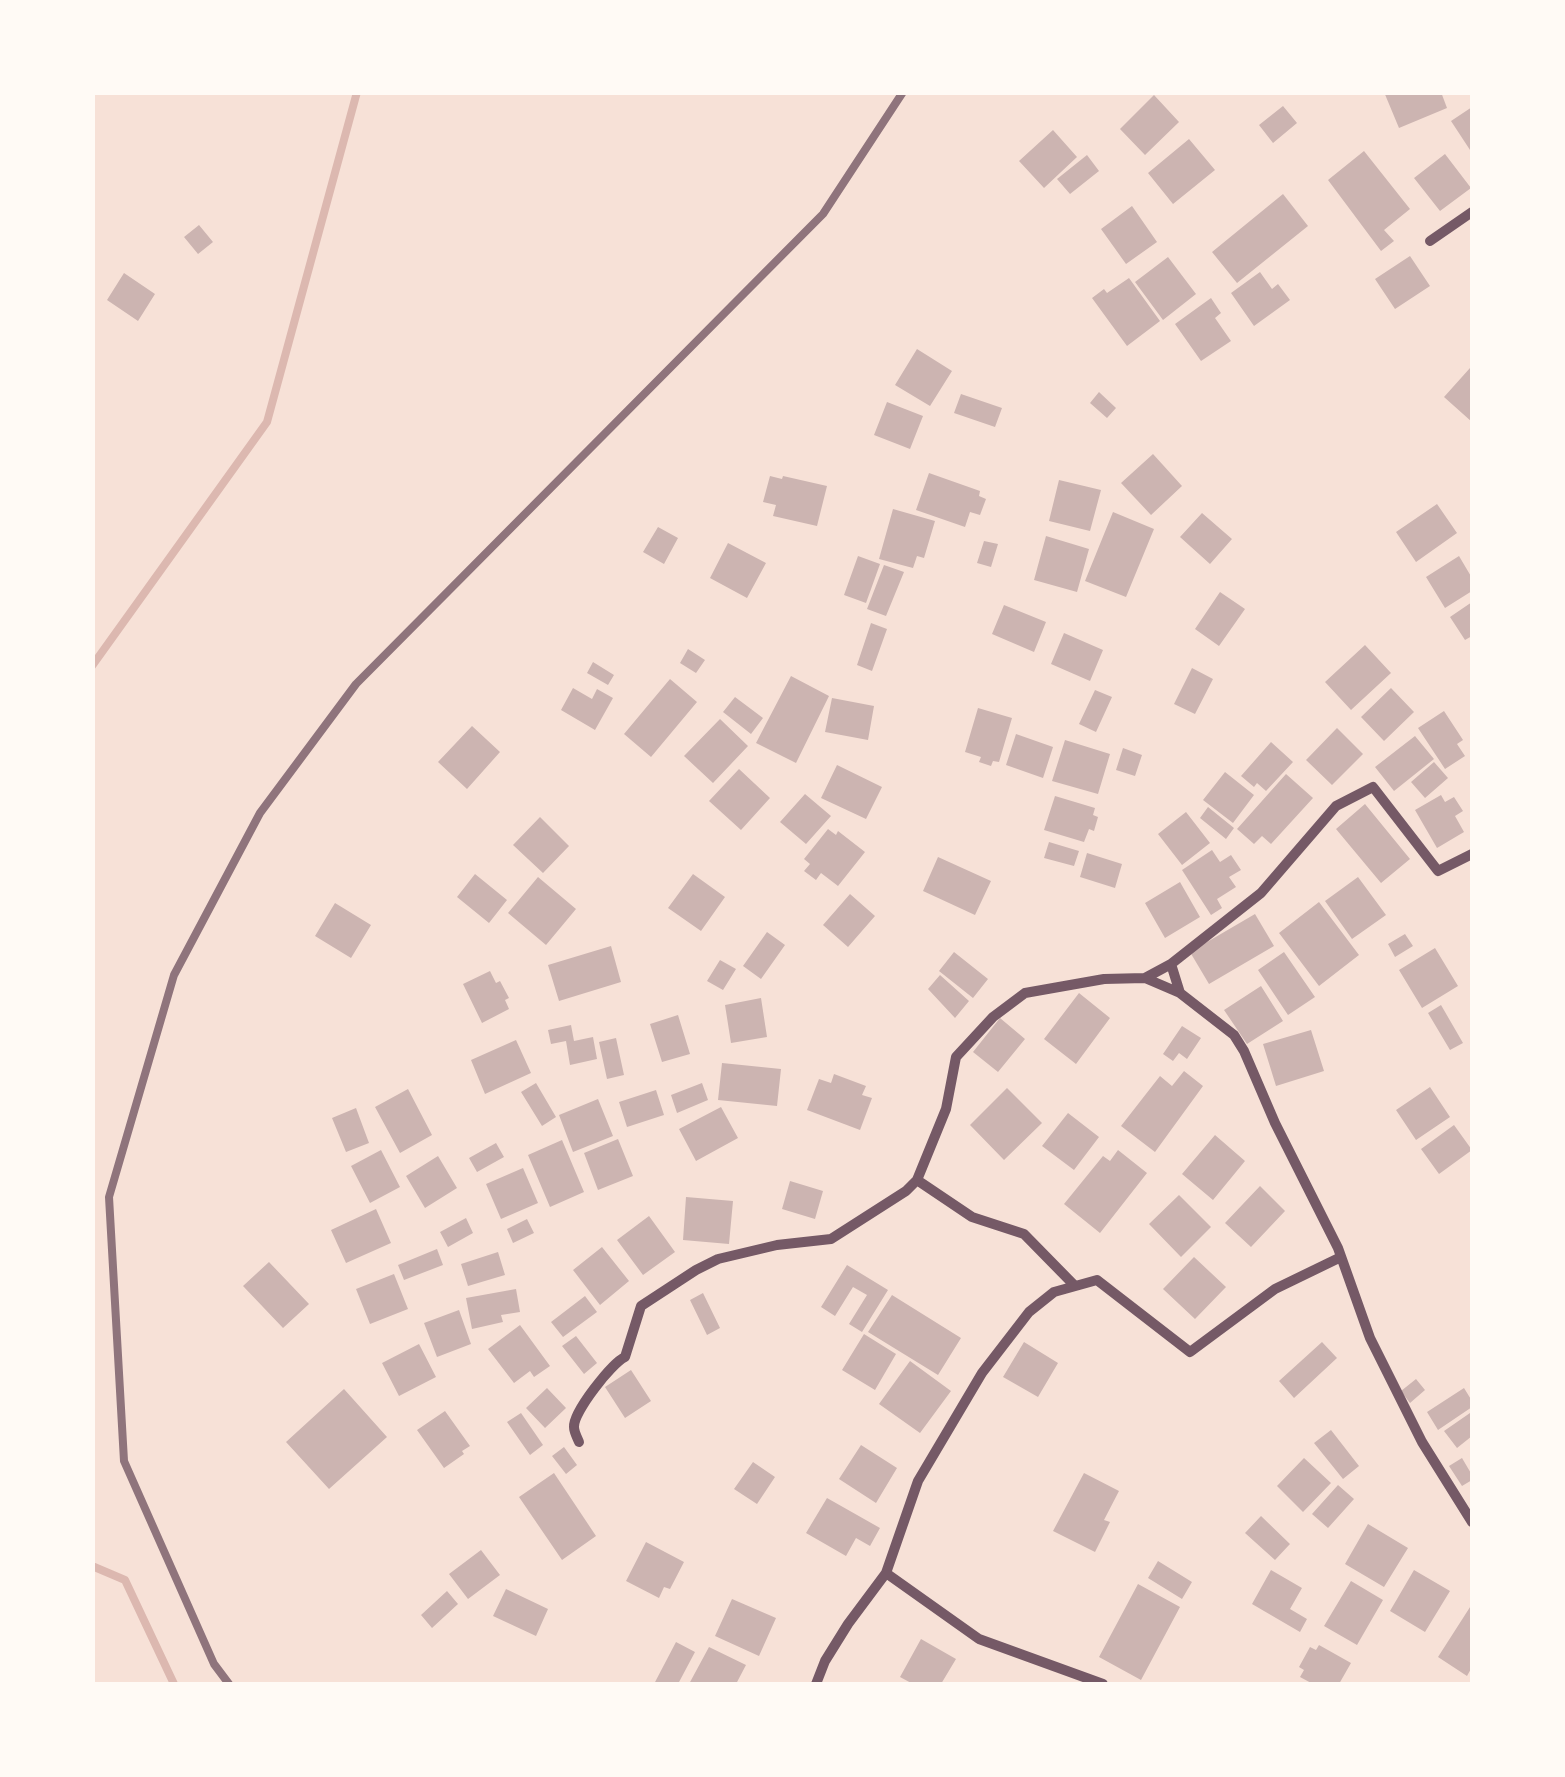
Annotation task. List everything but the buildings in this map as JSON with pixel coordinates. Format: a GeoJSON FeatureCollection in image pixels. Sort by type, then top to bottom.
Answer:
{"type":"FeatureCollection","features":[{"type":"Feature","properties":{"kind":"street"},"geometry":{"type":"LineString","coordinates":[[1430,241],[1472,212]]}},
{"type":"Feature","properties":{"kind":"street"},"geometry":{"type":"LineString","coordinates":[[1145,978],[1171,964],[1261,893],[1336,806],[1373,787],[1438,870],[1472,854]]}},
{"type":"Feature","properties":{"kind":"street"},"geometry":{"type":"LineString","coordinates":[[1171,964],[1180,993]]}},
{"type":"Feature","properties":{"kind":"street"},"geometry":{"type":"LineString","coordinates":[[579,1442],[573,1425],[582,1403],[596,1392],[613,1363],[625,1356],[642,1306],[655,1294],[718,1259],[777,1245],[831,1240],[918,1180],[946,1109],[956,1057],[993,1016],[1025,993],[1104,979],[1145,978],[1180,993],[1234,1035],[1244,1050],[1341,1257],[1370,1338],[1422,1442],[1472,1522]]}},
{"type":"Feature","properties":{"kind":"street"},"geometry":{"type":"LineString","coordinates":[[918,1180],[972,1217],[1024,1234],[1074,1286]]}},
{"type":"Feature","properties":{"kind":"street"},"geometry":{"type":"LineString","coordinates":[[816,1684],[848,1624],[886,1573],[918,1481],[982,1373],[1028,1312],[1054,1292],[1097,1280],[1190,1352],[1275,1290],[1341,1257]]}},
{"type":"Feature","properties":{"kind":"street"},"geometry":{"type":"LineString","coordinates":[[886,1573],[980,1638],[1103,1684]]}},
{"type":"Feature","properties":{"kind":"waterway"},"geometry":{"type":"LineString","coordinates":[[92,666],[267,422],[357,92]]}},
{"type":"Feature","properties":{"kind":"waterway"},"geometry":{"type":"LineString","coordinates":[[92,1566],[125,1580],[174,1684]]}},
{"type":"Feature","properties":{"kind":"railway"},"geometry":{"type":"LineString","coordinates":[[229,1684],[214,1664],[124,1461],[109,1197],[174,975],[260,813],[356,684],[823,214],[903,92]]}}]}
